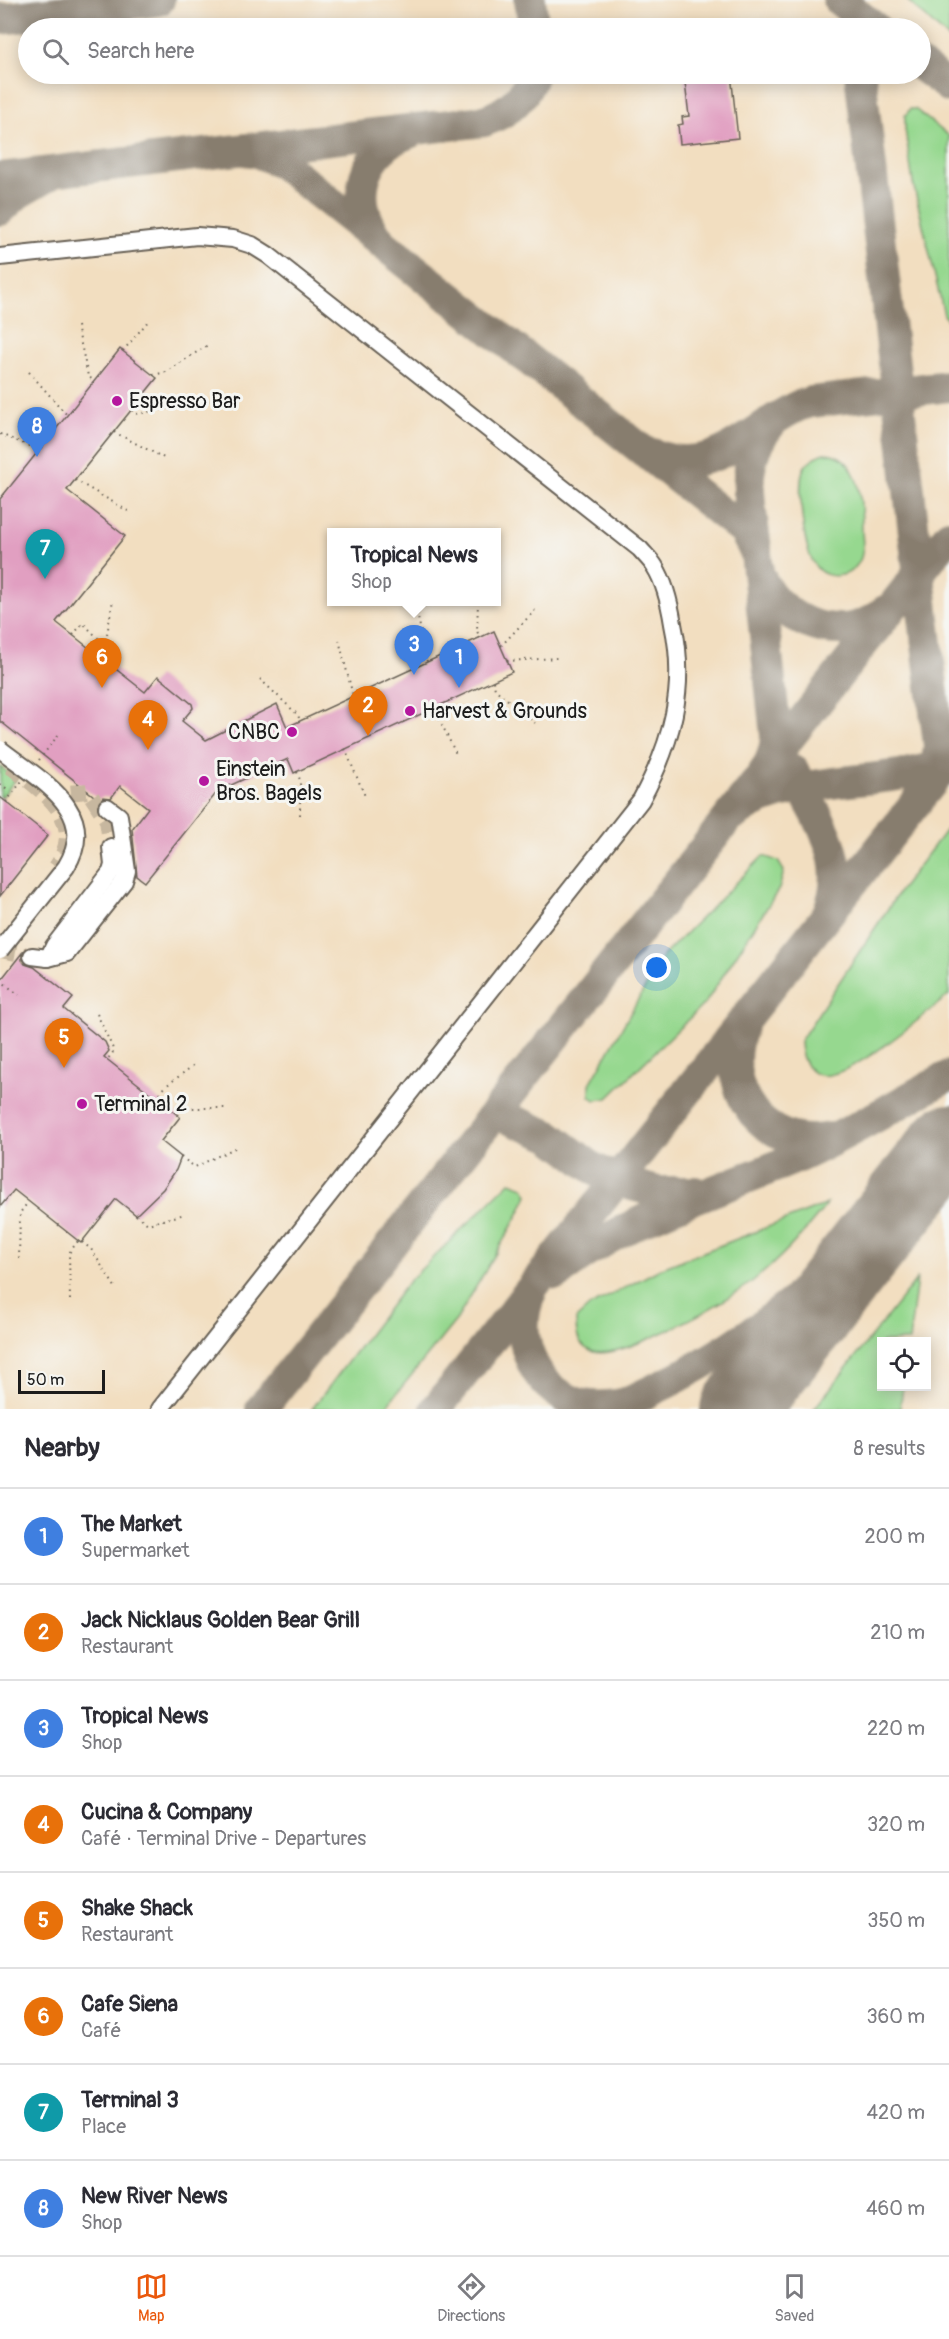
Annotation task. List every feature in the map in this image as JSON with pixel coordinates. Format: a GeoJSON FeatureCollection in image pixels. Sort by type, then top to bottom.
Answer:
{"type":"FeatureCollection","features":[{"type":"Feature","properties":{"kind":"street"},"geometry":{"type":"LineString","coordinates":[[0,257],[196,237],[233,239],[252,245],[268,255],[640,549],[655,567],[666,597],[676,637],[679,686],[675,711],[662,756],[640,800],[160,1409]]}},
{"type":"Feature","properties":{"kind":"street"},"geometry":{"type":"LineString","coordinates":[[0,749],[60,796],[72,813],[77,835],[74,852],[66,867],[0,950]]}},
{"type":"Feature","properties":{"kind":"street"},"geometry":{"type":"LineString","coordinates":[[107,807],[119,816],[127,871],[124,881],[67,952],[40,957],[54,946],[111,872],[113,865],[111,847]]}},
{"type":"Feature","properties":{"kind":"path"},"geometry":{"type":"LineString","coordinates":[[123,351],[149,320]]}},
{"type":"Feature","properties":{"kind":"path"},"geometry":{"type":"LineString","coordinates":[[76,326],[88,376],[94,381]]}},
{"type":"Feature","properties":{"kind":"path"},"geometry":{"type":"LineString","coordinates":[[153,375],[166,372],[208,345]]}},
{"type":"Feature","properties":{"kind":"path"},"geometry":{"type":"LineString","coordinates":[[29,372],[68,414]]}},
{"type":"Feature","properties":{"kind":"path"},"geometry":{"type":"LineString","coordinates":[[132,410],[137,414],[215,399]]}},
{"type":"Feature","properties":{"kind":"path"},"geometry":{"type":"LineString","coordinates":[[114,432],[164,458]]}},
{"type":"Feature","properties":{"kind":"path"},"geometry":{"type":"LineString","coordinates":[[0,434],[39,450]]}},
{"type":"Feature","properties":{"kind":"path"},"geometry":{"type":"LineString","coordinates":[[75,480],[128,511]]}},
{"type":"Feature","properties":{"kind":"path"},"geometry":{"type":"LineString","coordinates":[[73,635],[83,623],[103,643],[106,640],[113,600]]}},
{"type":"Feature","properties":{"kind":"path"},"geometry":{"type":"LineString","coordinates":[[478,606],[477,631],[480,638]]}},
{"type":"Feature","properties":{"kind":"path"},"geometry":{"type":"LineString","coordinates":[[416,607],[427,662]]}},
{"type":"Feature","properties":{"kind":"path"},"geometry":{"type":"LineString","coordinates":[[501,646],[538,607]]}},
{"type":"Feature","properties":{"kind":"path"},"geometry":{"type":"LineString","coordinates":[[339,640],[353,696]]}},
{"type":"Feature","properties":{"kind":"path"},"geometry":{"type":"LineString","coordinates":[[507,661],[557,658]]}},
{"type":"Feature","properties":{"kind":"path"},"geometry":{"type":"LineString","coordinates":[[260,679],[298,715],[300,721]]}},
{"type":"Feature","properties":{"kind":"path"},"geometry":{"type":"LineString","coordinates":[[493,681],[495,689],[535,723]]}},
{"type":"Feature","properties":{"kind":"path"},"geometry":{"type":"LineString","coordinates":[[434,708],[456,754]]}},
{"type":"Feature","properties":{"kind":"path"},"geometry":{"type":"LineString","coordinates":[[345,749],[365,796]]}},
{"type":"Feature","properties":{"kind":"path"},"geometry":{"type":"LineString","coordinates":[[297,772],[300,780],[300,819]]}},
{"type":"Feature","properties":{"kind":"path"},"geometry":{"type":"LineString","coordinates":[[0,784],[9,790]]}},
{"type":"Feature","properties":{"kind":"path"},"geometry":{"type":"LineString","coordinates":[[0,980],[19,995]]}},
{"type":"Feature","properties":{"kind":"path"},"geometry":{"type":"LineString","coordinates":[[97,1014],[114,1051],[107,1060]]}},
{"type":"Feature","properties":{"kind":"path"},"geometry":{"type":"LineString","coordinates":[[156,1098],[166,1086],[194,1065]]}},
{"type":"Feature","properties":{"kind":"path"},"geometry":{"type":"LineString","coordinates":[[178,1115],[184,1108],[227,1108]]}},
{"type":"Feature","properties":{"kind":"path"},"geometry":{"type":"LineString","coordinates":[[181,1157],[195,1167],[239,1146]]}},
{"type":"Feature","properties":{"kind":"path"},"geometry":{"type":"LineString","coordinates":[[19,1259],[20,1213],[28,1202]]}},
{"type":"Feature","properties":{"kind":"path"},"geometry":{"type":"LineString","coordinates":[[136,1215],[148,1224],[185,1214]]}},
{"type":"Feature","properties":{"kind":"path"},"geometry":{"type":"LineString","coordinates":[[70,1300],[69,1252],[80,1242],[91,1249],[117,1290]]}},
{"type":"Feature","properties":{"kind":"green space"},"geometry":{"type":"Polygon","coordinates":[[[907,0],[949,0],[949,39],[931,22],[931,18],[926,18],[907,0]]]}},
{"type":"Feature","properties":{"kind":"green space"},"geometry":{"type":"Polygon","coordinates":[[[910,109],[915,109],[949,136],[949,322],[944,315],[913,183],[905,129],[905,116],[910,109]]]}},
{"type":"Feature","properties":{"kind":"green space"},"geometry":{"type":"Polygon","coordinates":[[[824,453],[836,455],[846,462],[857,481],[860,494],[863,550],[858,564],[846,574],[839,576],[825,574],[817,568],[808,549],[802,521],[801,479],[803,470],[809,462],[824,453]]]}},
{"type":"Feature","properties":{"kind":"green space"},"geometry":{"type":"Polygon","coordinates":[[[0,766],[16,779],[1,798],[0,797],[0,766]]]}},
{"type":"Feature","properties":{"kind":"green space"},"geometry":{"type":"Polygon","coordinates":[[[949,826],[949,995],[891,1041],[858,1063],[829,1075],[816,1074],[804,1060],[800,1041],[899,892],[949,826]]]}},
{"type":"Feature","properties":{"kind":"green space"},"geometry":{"type":"Polygon","coordinates":[[[763,856],[778,861],[784,871],[779,889],[706,1002],[608,1098],[595,1100],[590,1096],[590,1084],[663,956],[763,856]]]}},
{"type":"Feature","properties":{"kind":"green space"},"geometry":{"type":"Polygon","coordinates":[[[510,1182],[524,1187],[528,1195],[519,1214],[457,1319],[384,1409],[312,1409],[409,1281],[510,1182]]]}},
{"type":"Feature","properties":{"kind":"green space"},"geometry":{"type":"Polygon","coordinates":[[[827,1204],[793,1244],[764,1272],[742,1289],[701,1314],[651,1338],[608,1352],[588,1350],[581,1343],[577,1335],[576,1319],[590,1306],[662,1268],[827,1204]]]}},
{"type":"Feature","properties":{"kind":"green space"},"geometry":{"type":"Polygon","coordinates":[[[917,1279],[910,1337],[877,1337],[877,1391],[902,1391],[900,1409],[814,1409],[917,1279]]]}},
{"type":"Feature","properties":{"kind":"building"},"geometry":{"type":"Polygon","coordinates":[[[685,84],[732,84],[738,138],[680,144],[678,125],[683,124],[682,117],[689,116],[685,84]]]}},
{"type":"Feature","properties":{"kind":"building"},"geometry":{"type":"Polygon","coordinates":[[[120,349],[157,378],[67,490],[125,536],[56,622],[145,692],[158,676],[192,704],[193,708],[182,721],[206,740],[277,704],[287,727],[494,631],[512,672],[294,773],[288,759],[218,791],[145,882],[137,876],[132,829],[148,808],[120,786],[111,798],[103,797],[99,800],[0,721],[0,499],[120,349]]]}},
{"type":"Feature","properties":{"kind":"building"},"geometry":{"type":"Polygon","coordinates":[[[0,797],[48,835],[0,896],[0,797]]]}},
{"type":"Feature","properties":{"kind":"building","name":"Terminal 2"},"geometry":{"type":"Polygon","coordinates":[[[22,953],[22,960],[25,964],[34,967],[73,998],[64,1009],[105,1042],[109,1051],[104,1057],[180,1117],[161,1141],[181,1157],[176,1170],[163,1189],[136,1215],[116,1199],[81,1243],[14,1190],[0,1207],[0,981],[22,953]]]}},
{"type":"Feature","properties":{"kind":"taxiway"},"geometry":{"type":"LineString","coordinates":[[0,19],[159,0]]}},
{"type":"Feature","properties":{"kind":"taxiway"},"geometry":{"type":"LineString","coordinates":[[530,0],[533,18]]}},
{"type":"Feature","properties":{"kind":"taxiway"},"geometry":{"type":"LineString","coordinates":[[839,0],[862,18]]}},
{"type":"Feature","properties":{"kind":"taxiway"},"geometry":{"type":"LineString","coordinates":[[931,73],[949,87]]}},
{"type":"Feature","properties":{"kind":"taxiway"},"geometry":{"type":"LineString","coordinates":[[0,178],[484,121],[508,109],[529,84]]}},
{"type":"Feature","properties":{"kind":"taxiway"},"geometry":{"type":"LineString","coordinates":[[861,84],[939,746],[930,784]]}},
{"type":"Feature","properties":{"kind":"taxiway"},"geometry":{"type":"LineString","coordinates":[[378,238],[369,223],[364,207],[362,192],[365,177],[371,163],[381,151],[393,141],[409,133]]}},
{"type":"Feature","properties":{"kind":"taxiway"},"geometry":{"type":"LineString","coordinates":[[243,150],[257,152],[281,163],[744,531],[756,553],[776,736],[772,755],[760,777],[261,1409]]}},
{"type":"Feature","properties":{"kind":"taxiway"},"geometry":{"type":"LineString","coordinates":[[0,210],[17,194],[48,176]]}},
{"type":"Feature","properties":{"kind":"taxiway"},"geometry":{"type":"LineString","coordinates":[[653,454],[674,460],[694,461],[730,448],[780,416],[811,402],[949,386]]}},
{"type":"Feature","properties":{"kind":"taxiway"},"geometry":{"type":"LineString","coordinates":[[756,549],[750,500],[750,469],[753,454],[770,425]]}},
{"type":"Feature","properties":{"kind":"taxiway"},"geometry":{"type":"LineString","coordinates":[[773,758],[949,535]]}},
{"type":"Feature","properties":{"kind":"taxiway"},"geometry":{"type":"LineString","coordinates":[[760,577],[783,607],[798,618],[815,626],[833,629],[851,628],[869,622],[885,611]]}},
{"type":"Feature","properties":{"kind":"taxiway"},"geometry":{"type":"LineString","coordinates":[[737,813],[769,796],[788,791],[909,773],[926,769],[949,758]]}},
{"type":"Feature","properties":{"kind":"taxiway"},"geometry":{"type":"LineString","coordinates":[[436,1409],[949,761]]}},
{"type":"Feature","properties":{"kind":"taxiway"},"geometry":{"type":"LineString","coordinates":[[793,770],[820,821],[833,855],[836,872],[835,890],[829,910]]}},
{"type":"Feature","properties":{"kind":"taxiway"},"geometry":{"type":"LineString","coordinates":[[742,1026],[736,1049],[736,1072],[741,1092],[752,1110],[766,1125],[784,1135],[806,1140],[830,1138]]}},
{"type":"Feature","properties":{"kind":"taxiway"},"geometry":{"type":"LineString","coordinates":[[558,1274],[612,1236],[672,1207],[815,1149],[949,1076]]}},
{"type":"Feature","properties":{"kind":"taxiway"},"geometry":{"type":"LineString","coordinates":[[495,1113],[550,1136],[593,1168],[624,1183],[658,1192],[695,1192]]}},
{"type":"Feature","properties":{"kind":"taxiway"},"geometry":{"type":"LineString","coordinates":[[610,1409],[671,1381],[759,1328],[813,1286],[849,1254],[922,1178]]}},
{"type":"Feature","properties":{"kind":"taxiway"},"geometry":{"type":"LineString","coordinates":[[531,1292],[526,1308],[525,1342],[530,1358],[548,1385],[561,1395],[583,1405],[623,1404]]}},
{"type":"Feature","properties":{"kind":"runway"},"geometry":{"type":"LineString","coordinates":[[739,1409],[949,1143]]}},
{"type":"Feature","properties":{"kind":"tunnel"},"geometry":{"type":"LineString","coordinates":[[10,766],[47,797],[57,808],[64,821],[67,835],[65,850],[56,867]]}},
{"type":"Feature","properties":{"kind":"tunnel"},"geometry":{"type":"LineString","coordinates":[[47,795],[88,791],[107,820],[111,847]]}},
{"type":"Feature","properties":{"kind":"tunnel"},"geometry":{"type":"LineString","coordinates":[[0,950],[32,956]]}},
{"type":"Feature","properties":{"kind":"place","name":"Espresso Bar"},"geometry":{"type":"Point","coordinates":[117,401]}},
{"type":"Feature","properties":{"kind":"place","name":"New River News"},"geometry":{"type":"Point","coordinates":[37,457]}},
{"type":"Feature","properties":{"kind":"place","name":"Terminal 3"},"geometry":{"type":"Point","coordinates":[45,579]}},
{"type":"Feature","properties":{"kind":"place","name":"Tropical News"},"geometry":{"type":"Point","coordinates":[414,675]}},
{"type":"Feature","properties":{"kind":"place","name":"Cafe Siena"},"geometry":{"type":"Point","coordinates":[102,688]}},
{"type":"Feature","properties":{"kind":"place","name":"The Market"},"geometry":{"type":"Point","coordinates":[459,688]}},
{"type":"Feature","properties":{"kind":"place","name":"Harvest & Grounds"},"geometry":{"type":"Point","coordinates":[410,711]}},
{"type":"Feature","properties":{"kind":"place","name":"CNBC"},"geometry":{"type":"Point","coordinates":[292,732]}},
{"type":"Feature","properties":{"kind":"place","name":"Jack Nicklaus Golden Bear Grill"},"geometry":{"type":"Point","coordinates":[368,736]}},
{"type":"Feature","properties":{"kind":"place","name":"Cucina & Company"},"geometry":{"type":"Point","coordinates":[148,750]}},
{"type":"Feature","properties":{"kind":"place","name":"Einstein Bros. Bagels"},"geometry":{"type":"Point","coordinates":[204,781]}},
{"type":"Feature","properties":{"kind":"place","name":"Shake Shack"},"geometry":{"type":"Point","coordinates":[64,1068]}},
{"type":"Feature","properties":{"kind":"place","name":"Terminal 2"},"geometry":{"type":"Point","coordinates":[82,1104]}}]}
